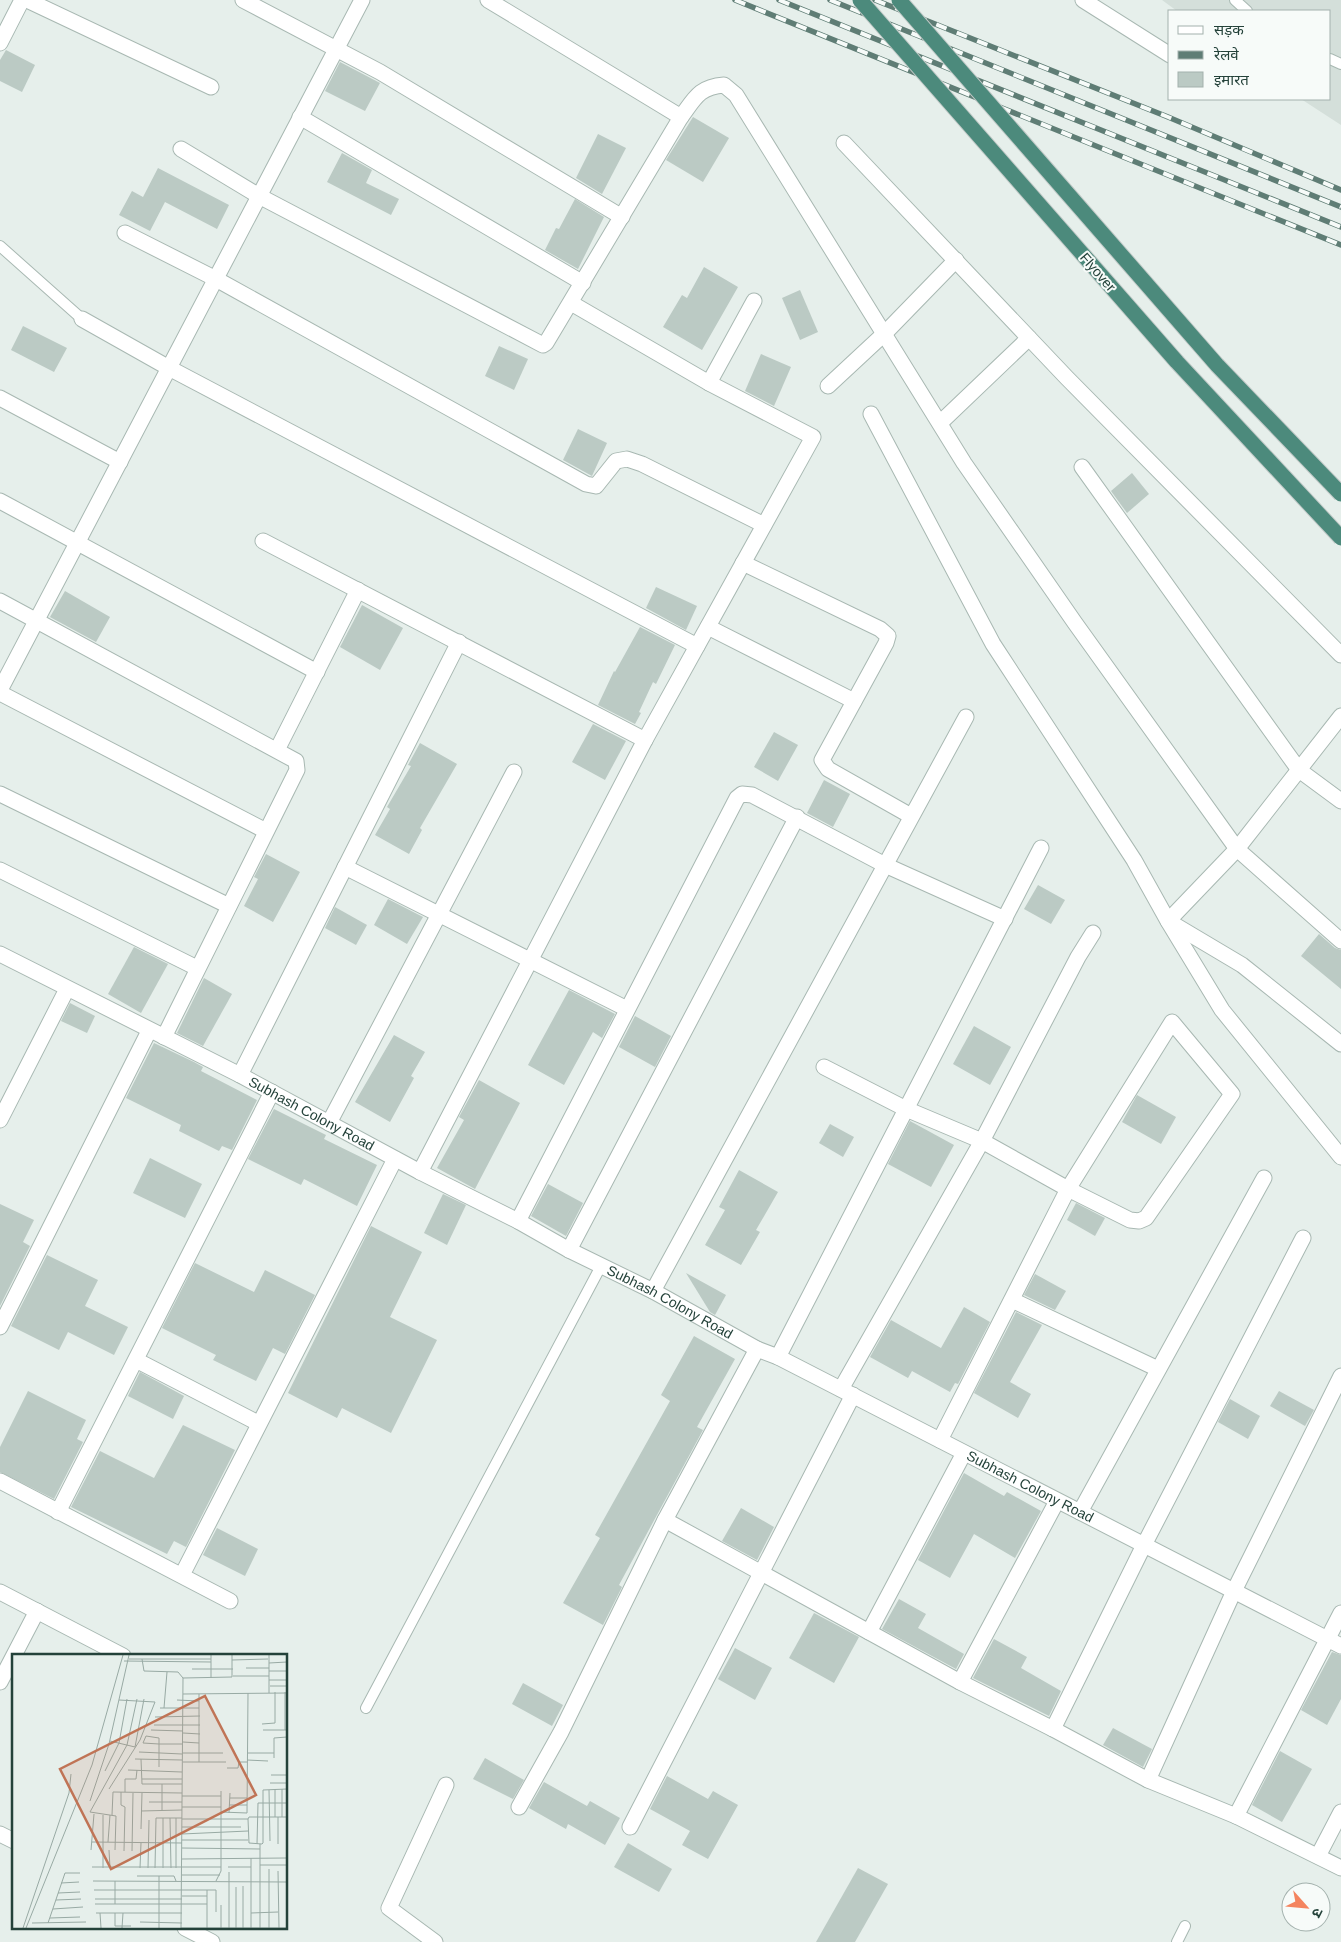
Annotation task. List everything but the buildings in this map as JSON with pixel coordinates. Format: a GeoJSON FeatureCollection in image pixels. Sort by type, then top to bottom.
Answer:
{"type":"FeatureCollection","features":[{"type":"Feature","properties":{"kind":"highway","name":"Flyover"},"geometry":{"type":"LineString","coordinates":[[860,0],[1177,362],[1341,538]]}},
{"type":"Feature","properties":{"kind":"highway","name":"Flyover"},"geometry":{"type":"LineString","coordinates":[[899,0],[1217,365],[1341,494]]}},
{"type":"Feature","properties":{"kind":"street"},"geometry":{"type":"LineString","coordinates":[[0,43],[22,0]]}},
{"type":"Feature","properties":{"kind":"street"},"geometry":{"type":"LineString","coordinates":[[27,0],[210,87]]}},
{"type":"Feature","properties":{"kind":"street"},"geometry":{"type":"LineString","coordinates":[[243,0],[388,77],[622,216]]}},
{"type":"Feature","properties":{"kind":"street"},"geometry":{"type":"LineString","coordinates":[[266,831],[0,691],[362,0]]}},
{"type":"Feature","properties":{"kind":"street"},"geometry":{"type":"LineString","coordinates":[[488,0],[681,117]]}},
{"type":"Feature","properties":{"kind":"street"},"geometry":{"type":"LineString","coordinates":[[1083,0],[1168,54]]}},
{"type":"Feature","properties":{"kind":"street"},"geometry":{"type":"LineString","coordinates":[[180,150],[259,196],[538,344],[546,343],[681,117],[700,91],[710,86],[724,84],[736,95],[799,200],[842,263],[964,463],[1236,849],[1341,940]]}},
{"type":"Feature","properties":{"kind":"street"},"geometry":{"type":"LineString","coordinates":[[300,117],[582,283]]}},
{"type":"Feature","properties":{"kind":"street"},"geometry":{"type":"LineString","coordinates":[[844,143],[1029,338],[1341,655]]}},
{"type":"Feature","properties":{"kind":"street"},"geometry":{"type":"LineString","coordinates":[[125,233],[216,279],[586,484],[596,486],[616,461],[627,459],[642,464],[764,525]]}},
{"type":"Feature","properties":{"kind":"street"},"geometry":{"type":"LineString","coordinates":[[828,386],[885,333],[956,260]]}},
{"type":"Feature","properties":{"kind":"street"},"geometry":{"type":"LineString","coordinates":[[709,383],[754,301]]}},
{"type":"Feature","properties":{"kind":"street"},"geometry":{"type":"LineString","coordinates":[[420,1172],[645,740],[812,438],[709,383],[571,303]]}},
{"type":"Feature","properties":{"kind":"street"},"geometry":{"type":"LineString","coordinates":[[82,319],[169,368],[698,646]]}},
{"type":"Feature","properties":{"kind":"street"},"geometry":{"type":"LineString","coordinates":[[940,423],[1029,338]]}},
{"type":"Feature","properties":{"kind":"street"},"geometry":{"type":"LineString","coordinates":[[0,398],[120,462]]}},
{"type":"Feature","properties":{"kind":"street"},"geometry":{"type":"LineString","coordinates":[[871,414],[993,644],[1134,860],[1168,921],[1222,1010],[1341,1157]]}},
{"type":"Feature","properties":{"kind":"street"},"geometry":{"type":"LineString","coordinates":[[1082,468],[1299,770],[1341,801]]}},
{"type":"Feature","properties":{"kind":"street"},"geometry":{"type":"LineString","coordinates":[[0,501],[317,672]]}},
{"type":"Feature","properties":{"kind":"street"},"geometry":{"type":"LineString","coordinates":[[263,541],[645,740]]}},
{"type":"Feature","properties":{"kind":"street"},"geometry":{"type":"LineString","coordinates":[[743,563],[884,631],[888,636],[886,643],[824,754],[824,765],[912,816]]}},
{"type":"Feature","properties":{"kind":"street"},"geometry":{"type":"LineString","coordinates":[[277,750],[358,590]]}},
{"type":"Feature","properties":{"kind":"street"},"geometry":{"type":"LineString","coordinates":[[0,602],[293,758],[297,765],[164,1036]]}},
{"type":"Feature","properties":{"kind":"street"},"geometry":{"type":"LineString","coordinates":[[708,627],[854,701]]}},
{"type":"Feature","properties":{"kind":"street"},"geometry":{"type":"LineString","coordinates":[[240,1075],[460,642]]}},
{"type":"Feature","properties":{"kind":"street"},"geometry":{"type":"LineString","coordinates":[[1168,921],[1236,849],[1341,716]]}},
{"type":"Feature","properties":{"kind":"street"},"geometry":{"type":"LineString","coordinates":[[653,1291],[966,717]]}},
{"type":"Feature","properties":{"kind":"street"},"geometry":{"type":"LineString","coordinates":[[329,1123],[514,772]]}},
{"type":"Feature","properties":{"kind":"street"},"geometry":{"type":"LineString","coordinates":[[0,794],[229,906]]}},
{"type":"Feature","properties":{"kind":"street"},"geometry":{"type":"LineString","coordinates":[[518,1221],[737,798],[742,794],[752,795],[885,865],[1005,919]]}},
{"type":"Feature","properties":{"kind":"street"},"geometry":{"type":"LineString","coordinates":[[569,1250],[797,817]]}},
{"type":"Feature","properties":{"kind":"street"},"geometry":{"type":"LineString","coordinates":[[778,1357],[1041,848]]}},
{"type":"Feature","properties":{"kind":"street"},"geometry":{"type":"LineString","coordinates":[[345,867],[530,962],[627,1009]]}},
{"type":"Feature","properties":{"kind":"street"},"geometry":{"type":"LineString","coordinates":[[0,870],[197,968]]}},
{"type":"Feature","properties":{"kind":"street"},"geometry":{"type":"LineString","coordinates":[[1168,921],[1242,965],[1341,1044]]}},
{"type":"Feature","properties":{"kind":"street"},"geometry":{"type":"LineString","coordinates":[[630,1827],[761,1573],[847,1392],[982,1141],[1078,957],[1093,933]]}},
{"type":"Feature","properties":{"kind":"street","name":"Subhash Colony Road"},"geometry":{"type":"LineString","coordinates":[[0,954],[240,1075],[395,1159],[518,1221],[569,1250],[653,1291],[757,1348],[847,1392],[1334,1642]]}},
{"type":"Feature","properties":{"kind":"street"},"geometry":{"type":"LineString","coordinates":[[0,1120],[67,988]]}},
{"type":"Feature","properties":{"kind":"street"},"geometry":{"type":"LineString","coordinates":[[824,1067],[906,1109],[982,1141],[1068,1190],[1130,1220],[1139,1221],[1146,1218],[1232,1094],[1172,1022],[1068,1190],[940,1440]]}},
{"type":"Feature","properties":{"kind":"street"},"geometry":{"type":"LineString","coordinates":[[0,1327],[149,1030]]}},
{"type":"Feature","properties":{"kind":"street"},"geometry":{"type":"LineString","coordinates":[[58,1512],[272,1092]]}},
{"type":"Feature","properties":{"kind":"street"},"geometry":{"type":"LineString","coordinates":[[182,1575],[395,1159]]}},
{"type":"Feature","properties":{"kind":"street"},"geometry":{"type":"LineString","coordinates":[[1080,1512],[1264,1178]]}},
{"type":"Feature","properties":{"kind":"street"},"geometry":{"type":"LineString","coordinates":[[1053,1729],[1144,1545],[1303,1238]]}},
{"type":"Feature","properties":{"kind":"street"},"geometry":{"type":"LineString","coordinates":[[1012,1300],[1158,1369]]}},
{"type":"Feature","properties":{"kind":"street"},"geometry":{"type":"LineString","coordinates":[[519,1807],[561,1732],[665,1520],[757,1348]]}},
{"type":"Feature","properties":{"kind":"street"},"geometry":{"type":"LineString","coordinates":[[136,1360],[258,1424]]}},
{"type":"Feature","properties":{"kind":"street"},"geometry":{"type":"LineString","coordinates":[[1148,1780],[1234,1591],[1341,1376]]}},
{"type":"Feature","properties":{"kind":"street"},"geometry":{"type":"LineString","coordinates":[[869,1632],[964,1453]]}},
{"type":"Feature","properties":{"kind":"street"},"geometry":{"type":"LineString","coordinates":[[2,1486],[58,1512],[230,1601]]}},
{"type":"Feature","properties":{"kind":"street"},"geometry":{"type":"LineString","coordinates":[[960,1682],[1057,1501]]}},
{"type":"Feature","properties":{"kind":"street"},"geometry":{"type":"LineString","coordinates":[[665,1520],[960,1682],[1148,1780],[1236,1816],[1341,1868]]}},
{"type":"Feature","properties":{"kind":"street"},"geometry":{"type":"LineString","coordinates":[[0,1592],[115,1654]]}},
{"type":"Feature","properties":{"kind":"street"},"geometry":{"type":"LineString","coordinates":[[15,1654],[37,1611]]}},
{"type":"Feature","properties":{"kind":"street"},"geometry":{"type":"LineString","coordinates":[[1236,1816],[1334,1642],[1341,1613]]}},
{"type":"Feature","properties":{"kind":"street"},"geometry":{"type":"LineString","coordinates":[[0,1682],[12,1659]]}},
{"type":"Feature","properties":{"kind":"street"},"geometry":{"type":"LineString","coordinates":[[435,1942],[388,1908],[446,1785]]}},
{"type":"Feature","properties":{"kind":"street"},"geometry":{"type":"LineString","coordinates":[[1318,1856],[1341,1812]]}},
{"type":"Feature","properties":{"kind":"street"},"geometry":{"type":"LineString","coordinates":[[0,1834],[12,1840]]}},
{"type":"Feature","properties":{"kind":"street"},"geometry":{"type":"LineString","coordinates":[[189,1930],[212,1942]]}},
{"type":"Feature","properties":{"kind":"lane"},"geometry":{"type":"LineString","coordinates":[[1235,0],[1246,10]]}},
{"type":"Feature","properties":{"kind":"lane"},"geometry":{"type":"LineString","coordinates":[[0,246],[82,319]]}},
{"type":"Feature","properties":{"kind":"lane"},"geometry":{"type":"LineString","coordinates":[[366,1708],[601,1266]]}},
{"type":"Feature","properties":{"kind":"lane"},"geometry":{"type":"LineString","coordinates":[[1177,1942],[1185,1926]]}},
{"type":"Feature","properties":{"kind":"shaded area"},"geometry":{"type":"Polygon","coordinates":[[[1162,0],[1341,0],[1341,125],[1303,100],[1331,100],[1331,10],[1176,10],[1162,0]]]}},
{"type":"Feature","properties":{"kind":"railway"},"geometry":{"type":"LineString","coordinates":[[735,0],[1341,245]]}},
{"type":"Feature","properties":{"kind":"railway"},"geometry":{"type":"LineString","coordinates":[[779,0],[1341,227]]}},
{"type":"Feature","properties":{"kind":"railway"},"geometry":{"type":"LineString","coordinates":[[830,0],[1341,207]]}},
{"type":"Feature","properties":{"kind":"railway"},"geometry":{"type":"LineString","coordinates":[[875,0],[1168,117],[1341,190]]}}]}
